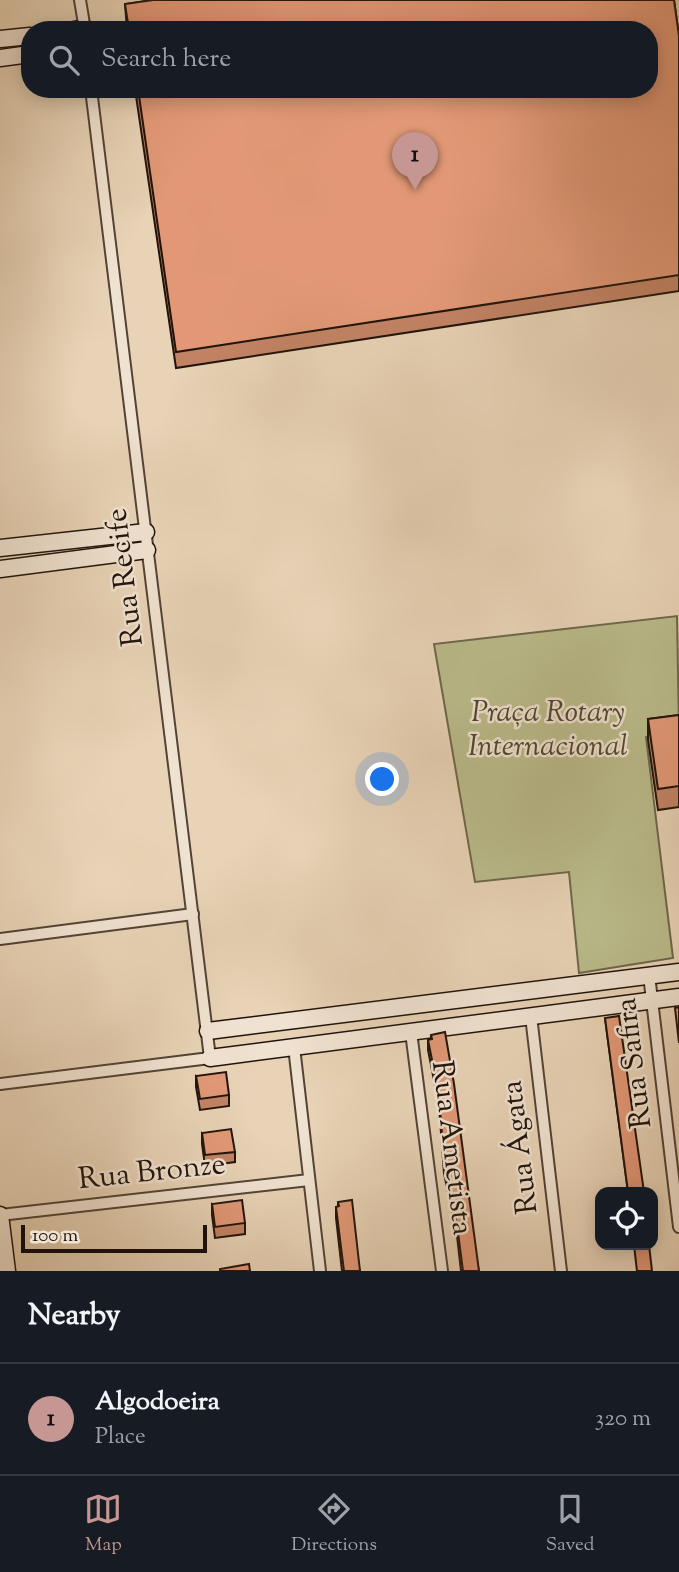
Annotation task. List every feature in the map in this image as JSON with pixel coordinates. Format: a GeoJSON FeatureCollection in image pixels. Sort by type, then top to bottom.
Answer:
{"type":"FeatureCollection","features":[{"type":"Feature","properties":{"kind":"street"},"geometry":{"type":"LineString","coordinates":[[80,0],[81,21]]}},
{"type":"Feature","properties":{"kind":"street"},"geometry":{"type":"LineString","coordinates":[[0,39],[21,37]]}},
{"type":"Feature","properties":{"kind":"street"},"geometry":{"type":"LineString","coordinates":[[0,58],[21,55]]}},
{"type":"Feature","properties":{"kind":"street","name":"Rua Recife"},"geometry":{"type":"LineString","coordinates":[[92,98],[210,1058]]}},
{"type":"Feature","properties":{"kind":"street"},"geometry":{"type":"LineString","coordinates":[[0,548],[145,532]]}},
{"type":"Feature","properties":{"kind":"street"},"geometry":{"type":"LineString","coordinates":[[0,569],[148,550]]}},
{"type":"Feature","properties":{"kind":"street"},"geometry":{"type":"LineString","coordinates":[[0,939],[193,914]]}},
{"type":"Feature","properties":{"kind":"street"},"geometry":{"type":"LineString","coordinates":[[208,1031],[679,972]]}},
{"type":"Feature","properties":{"kind":"street","name":"Rua Safira"},"geometry":{"type":"LineString","coordinates":[[649,975],[679,1227]]}},
{"type":"Feature","properties":{"kind":"street"},"geometry":{"type":"LineString","coordinates":[[0,1084],[679,997]]}},
{"type":"Feature","properties":{"kind":"street","name":"Rua Ágata"},"geometry":{"type":"LineString","coordinates":[[531,1016],[561,1271]]}},
{"type":"Feature","properties":{"kind":"street","name":"Rua Ametista"},"geometry":{"type":"LineString","coordinates":[[411,1032],[442,1271]]}},
{"type":"Feature","properties":{"kind":"street"},"geometry":{"type":"LineString","coordinates":[[294,1047],[320,1271]]}},
{"type":"Feature","properties":{"kind":"street","name":"Rua Bronze"},"geometry":{"type":"LineString","coordinates":[[0,1215],[310,1180]]}},
{"type":"Feature","properties":{"kind":"street"},"geometry":{"type":"LineString","coordinates":[[0,1215],[7,1271]]}},
{"type":"Feature","properties":{"kind":"green space","name":"Praça Rotary Internacional"},"geometry":{"type":"Polygon","coordinates":[[[677,616],[679,730],[646,737],[673,958],[579,973],[569,872],[475,882],[434,644],[677,616]]]}},
{"type":"Feature","properties":{"kind":"building"},"geometry":{"type":"Polygon","coordinates":[[[153,0],[674,0],[679,36],[679,275],[176,352],[139,98],[658,98],[658,21],[128,21],[125,4],[153,0]]]}},
{"type":"Feature","properties":{"kind":"building"},"geometry":{"type":"Polygon","coordinates":[[[679,715],[679,786],[658,789],[648,719],[679,715]]]}},
{"type":"Feature","properties":{"kind":"building"},"geometry":{"type":"Polygon","coordinates":[[[679,1007],[679,1043],[675,1008],[679,1007]]]}},
{"type":"Feature","properties":{"kind":"building"},"geometry":{"type":"Polygon","coordinates":[[[619,1016],[643,1187],[627,1187],[605,1018],[619,1016]]]}},
{"type":"Feature","properties":{"kind":"building"},"geometry":{"type":"Polygon","coordinates":[[[445,1032],[479,1271],[463,1271],[444,1162],[439,1095],[428,1040],[432,1039],[431,1035],[445,1032]]]}},
{"type":"Feature","properties":{"kind":"building"},"geometry":{"type":"Polygon","coordinates":[[[226,1072],[229,1095],[200,1099],[196,1076],[226,1072]]]}},
{"type":"Feature","properties":{"kind":"building"},"geometry":{"type":"Polygon","coordinates":[[[231,1129],[235,1152],[205,1155],[202,1133],[231,1129]]]}},
{"type":"Feature","properties":{"kind":"building"},"geometry":{"type":"Polygon","coordinates":[[[242,1200],[245,1223],[215,1227],[212,1204],[242,1200]]]}},
{"type":"Feature","properties":{"kind":"building"},"geometry":{"type":"Polygon","coordinates":[[[352,1200],[360,1271],[344,1271],[336,1207],[339,1206],[338,1202],[352,1200]]]}},
{"type":"Feature","properties":{"kind":"building"},"geometry":{"type":"Polygon","coordinates":[[[635,1250],[650,1250],[652,1271],[637,1271],[635,1250]]]}},
{"type":"Feature","properties":{"kind":"building"},"geometry":{"type":"Polygon","coordinates":[[[249,1264],[250,1271],[220,1271],[220,1269],[249,1264]]]}},
{"type":"Feature","properties":{"kind":"place","name":"Algodoeira"},"geometry":{"type":"Point","coordinates":[415,190]}}]}
